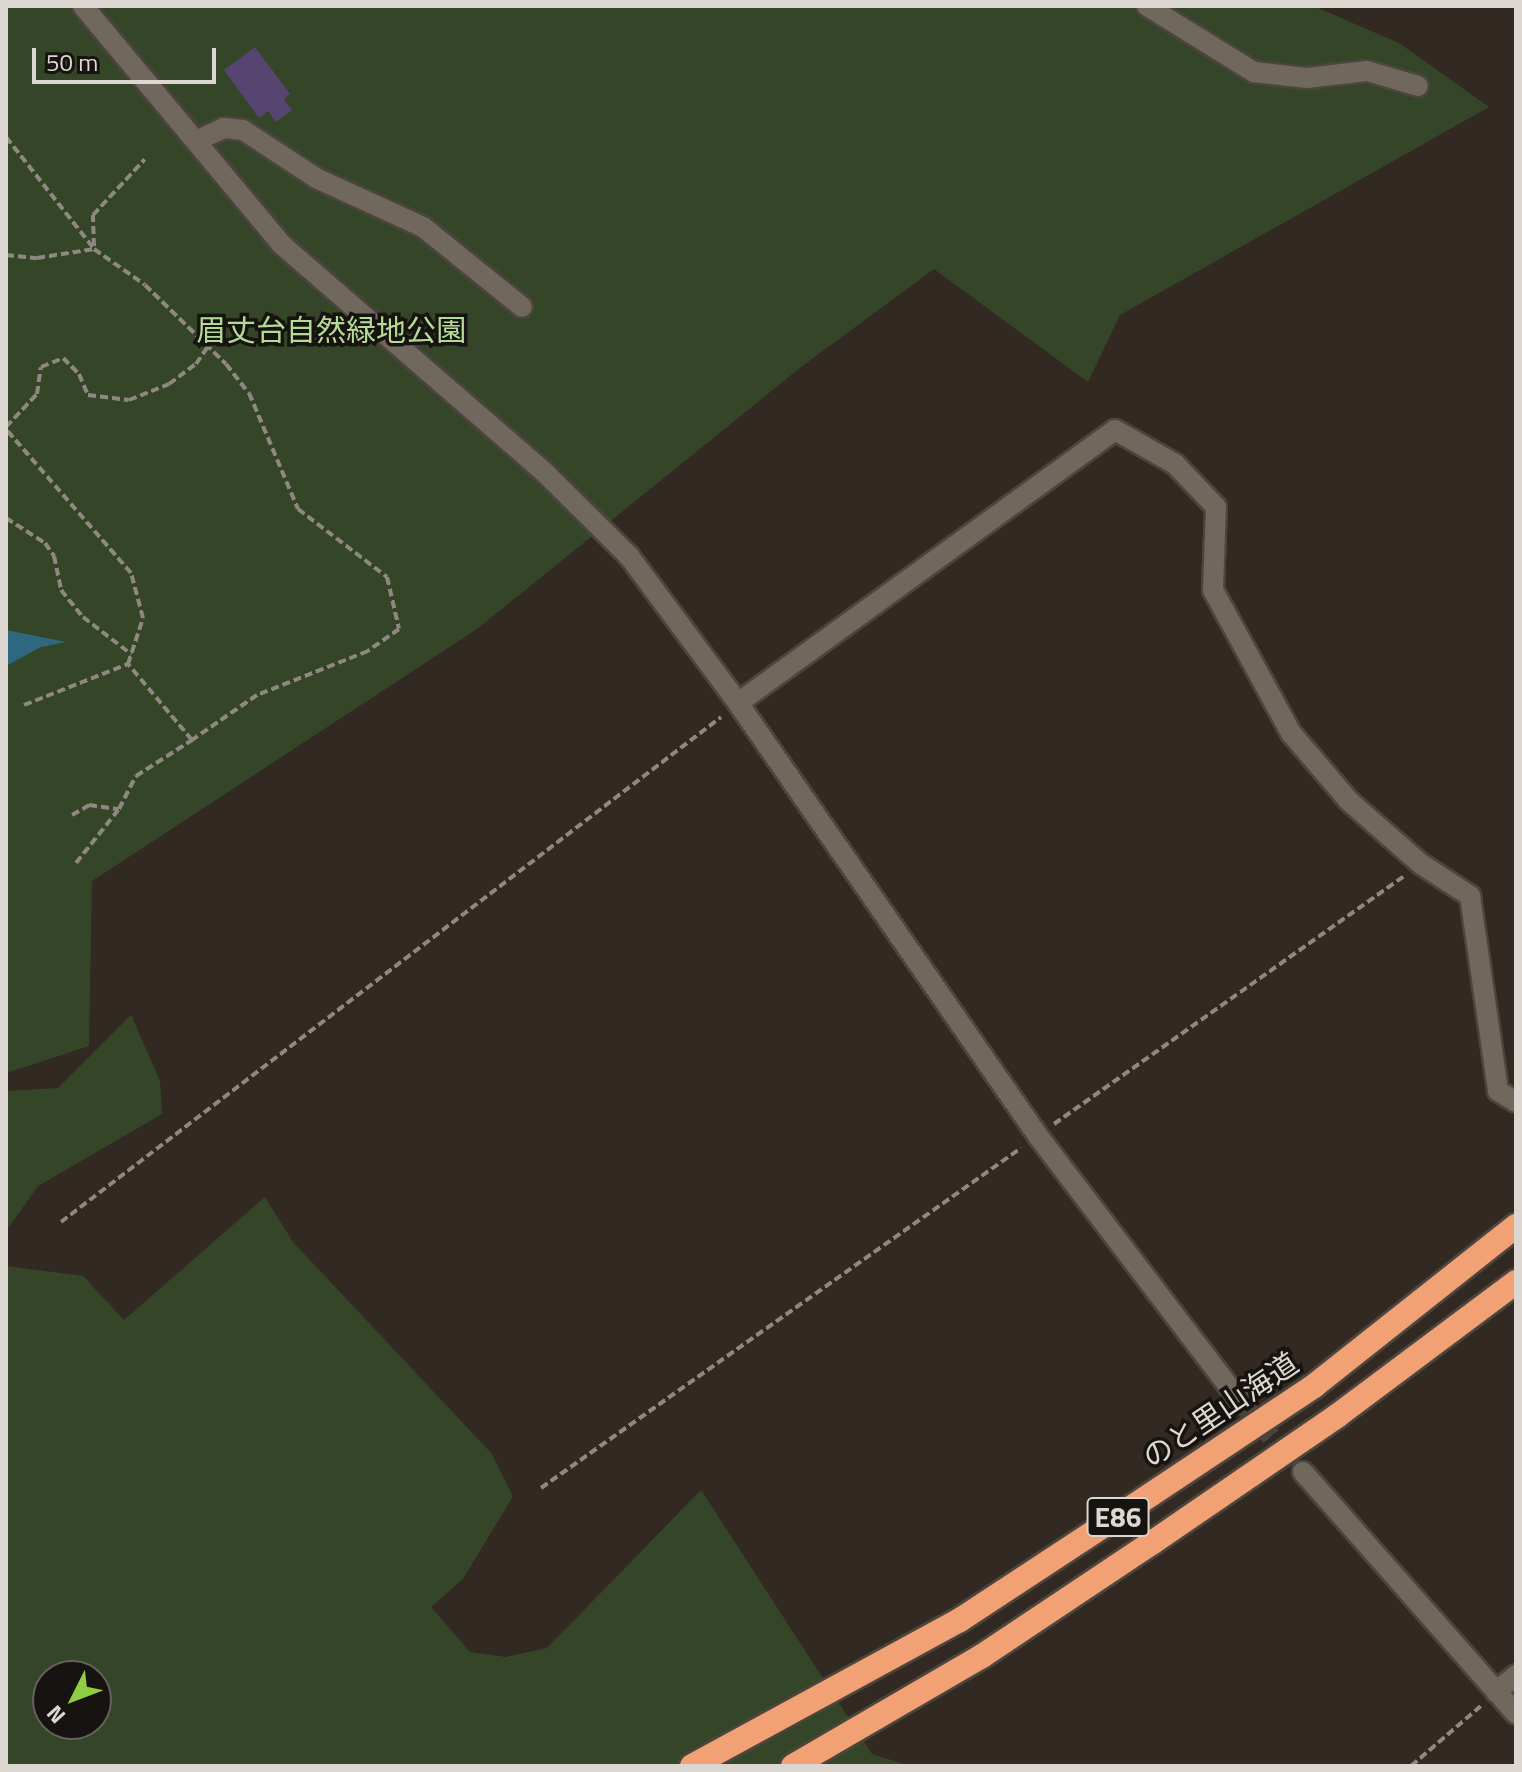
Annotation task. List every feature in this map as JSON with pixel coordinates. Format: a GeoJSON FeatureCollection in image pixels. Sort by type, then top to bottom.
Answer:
{"type":"FeatureCollection","features":[{"type":"Feature","properties":{"kind":"highway","name":"のと里山海道"},"geometry":{"type":"LineString","coordinates":[[692,1766],[947,1627],[1064,1552],[1314,1386],[1516,1226]]}},
{"type":"Feature","properties":{"kind":"highway","name":"E86"},"geometry":{"type":"LineString","coordinates":[[793,1766],[982,1656],[1153,1542],[1337,1416],[1516,1282]]}},
{"type":"Feature","properties":{"kind":"street"},"geometry":{"type":"LineString","coordinates":[[83,6],[281,244],[544,472],[629,556],[738,703],[1038,1136],[1238,1399]]}},
{"type":"Feature","properties":{"kind":"street"},"geometry":{"type":"LineString","coordinates":[[1147,6],[1254,72],[1307,78],[1367,71],[1418,86]]}},
{"type":"Feature","properties":{"kind":"street"},"geometry":{"type":"LineString","coordinates":[[196,141],[224,128],[243,130],[316,178],[423,227],[522,307]]}},
{"type":"Feature","properties":{"kind":"street"},"geometry":{"type":"LineString","coordinates":[[738,703],[1115,430],[1175,464],[1216,507],[1213,590],[1243,651],[1291,733],[1349,801],[1421,864],[1470,896],[1498,1091],[1516,1102]]}},
{"type":"Feature","properties":{"kind":"street"},"geometry":{"type":"LineString","coordinates":[[1303,1472],[1516,1714]]}},
{"type":"Feature","properties":{"kind":"street"},"geometry":{"type":"LineString","coordinates":[[1496,1692],[1516,1675]]}},
{"type":"Feature","properties":{"kind":"path"},"geometry":{"type":"LineString","coordinates":[[6,137],[94,249],[145,285],[208,346],[249,393],[298,509],[387,577],[399,629],[368,651],[257,695],[136,776],[119,809],[76,863]]}},
{"type":"Feature","properties":{"kind":"path"},"geometry":{"type":"LineString","coordinates":[[94,249],[93,215],[145,159]]}},
{"type":"Feature","properties":{"kind":"path"},"geometry":{"type":"LineString","coordinates":[[6,255],[37,258],[94,249]]}},
{"type":"Feature","properties":{"kind":"path"},"geometry":{"type":"LineString","coordinates":[[24,705],[128,664],[143,618],[131,573],[6,428],[37,394],[41,367],[63,358],[79,374],[88,395],[129,400],[169,384],[196,364],[208,346]]}},
{"type":"Feature","properties":{"kind":"path"},"geometry":{"type":"LineString","coordinates":[[6,518],[45,543],[54,556],[61,590],[83,617],[132,654]]}},
{"type":"Feature","properties":{"kind":"path"},"geometry":{"type":"LineString","coordinates":[[128,664],[192,740]]}},
{"type":"Feature","properties":{"kind":"path"},"geometry":{"type":"LineString","coordinates":[[61,1222],[534,865],[738,703]]}},
{"type":"Feature","properties":{"kind":"path"},"geometry":{"type":"LineString","coordinates":[[72,815],[89,805],[119,809]]}},
{"type":"Feature","properties":{"kind":"path"},"geometry":{"type":"LineString","coordinates":[[541,1488],[1421,864]]}},
{"type":"Feature","properties":{"kind":"path"},"geometry":{"type":"LineString","coordinates":[[1411,1766],[1496,1692]]}},
{"type":"Feature","properties":{"kind":"green space","name":"眉丈台自然緑地公園"},"geometry":{"type":"Polygon","coordinates":[[[6,6],[1313,6],[1399,43],[1489,107],[1120,315],[1088,382],[934,269],[801,367],[477,629],[92,881],[89,1046],[6,1073],[6,6]]]}},
{"type":"Feature","properties":{"kind":"green space"},"geometry":{"type":"Polygon","coordinates":[[[131,1015],[160,1081],[162,1114],[38,1186],[6,1231],[6,1091],[58,1088],[131,1015]]]}},
{"type":"Feature","properties":{"kind":"green space"},"geometry":{"type":"Polygon","coordinates":[[[265,1197],[293,1242],[492,1454],[513,1496],[463,1579],[431,1607],[470,1652],[506,1657],[547,1648],[701,1490],[872,1754],[910,1766],[6,1766],[6,1266],[83,1276],[124,1320],[265,1197]]]}},
{"type":"Feature","properties":{"kind":"water"},"geometry":{"type":"Polygon","coordinates":[[[6,630],[66,642],[41,647],[6,666],[6,630]]]}},
{"type":"Feature","properties":{"kind":"building"},"geometry":{"type":"Polygon","coordinates":[[[255,47],[290,94],[284,99],[292,110],[276,122],[268,111],[259,118],[224,70],[255,47]]]}},
{"type":"Feature","properties":{"kind":"tunnel"},"geometry":{"type":"LineString","coordinates":[[1238,1399],[1303,1472]]}}]}
